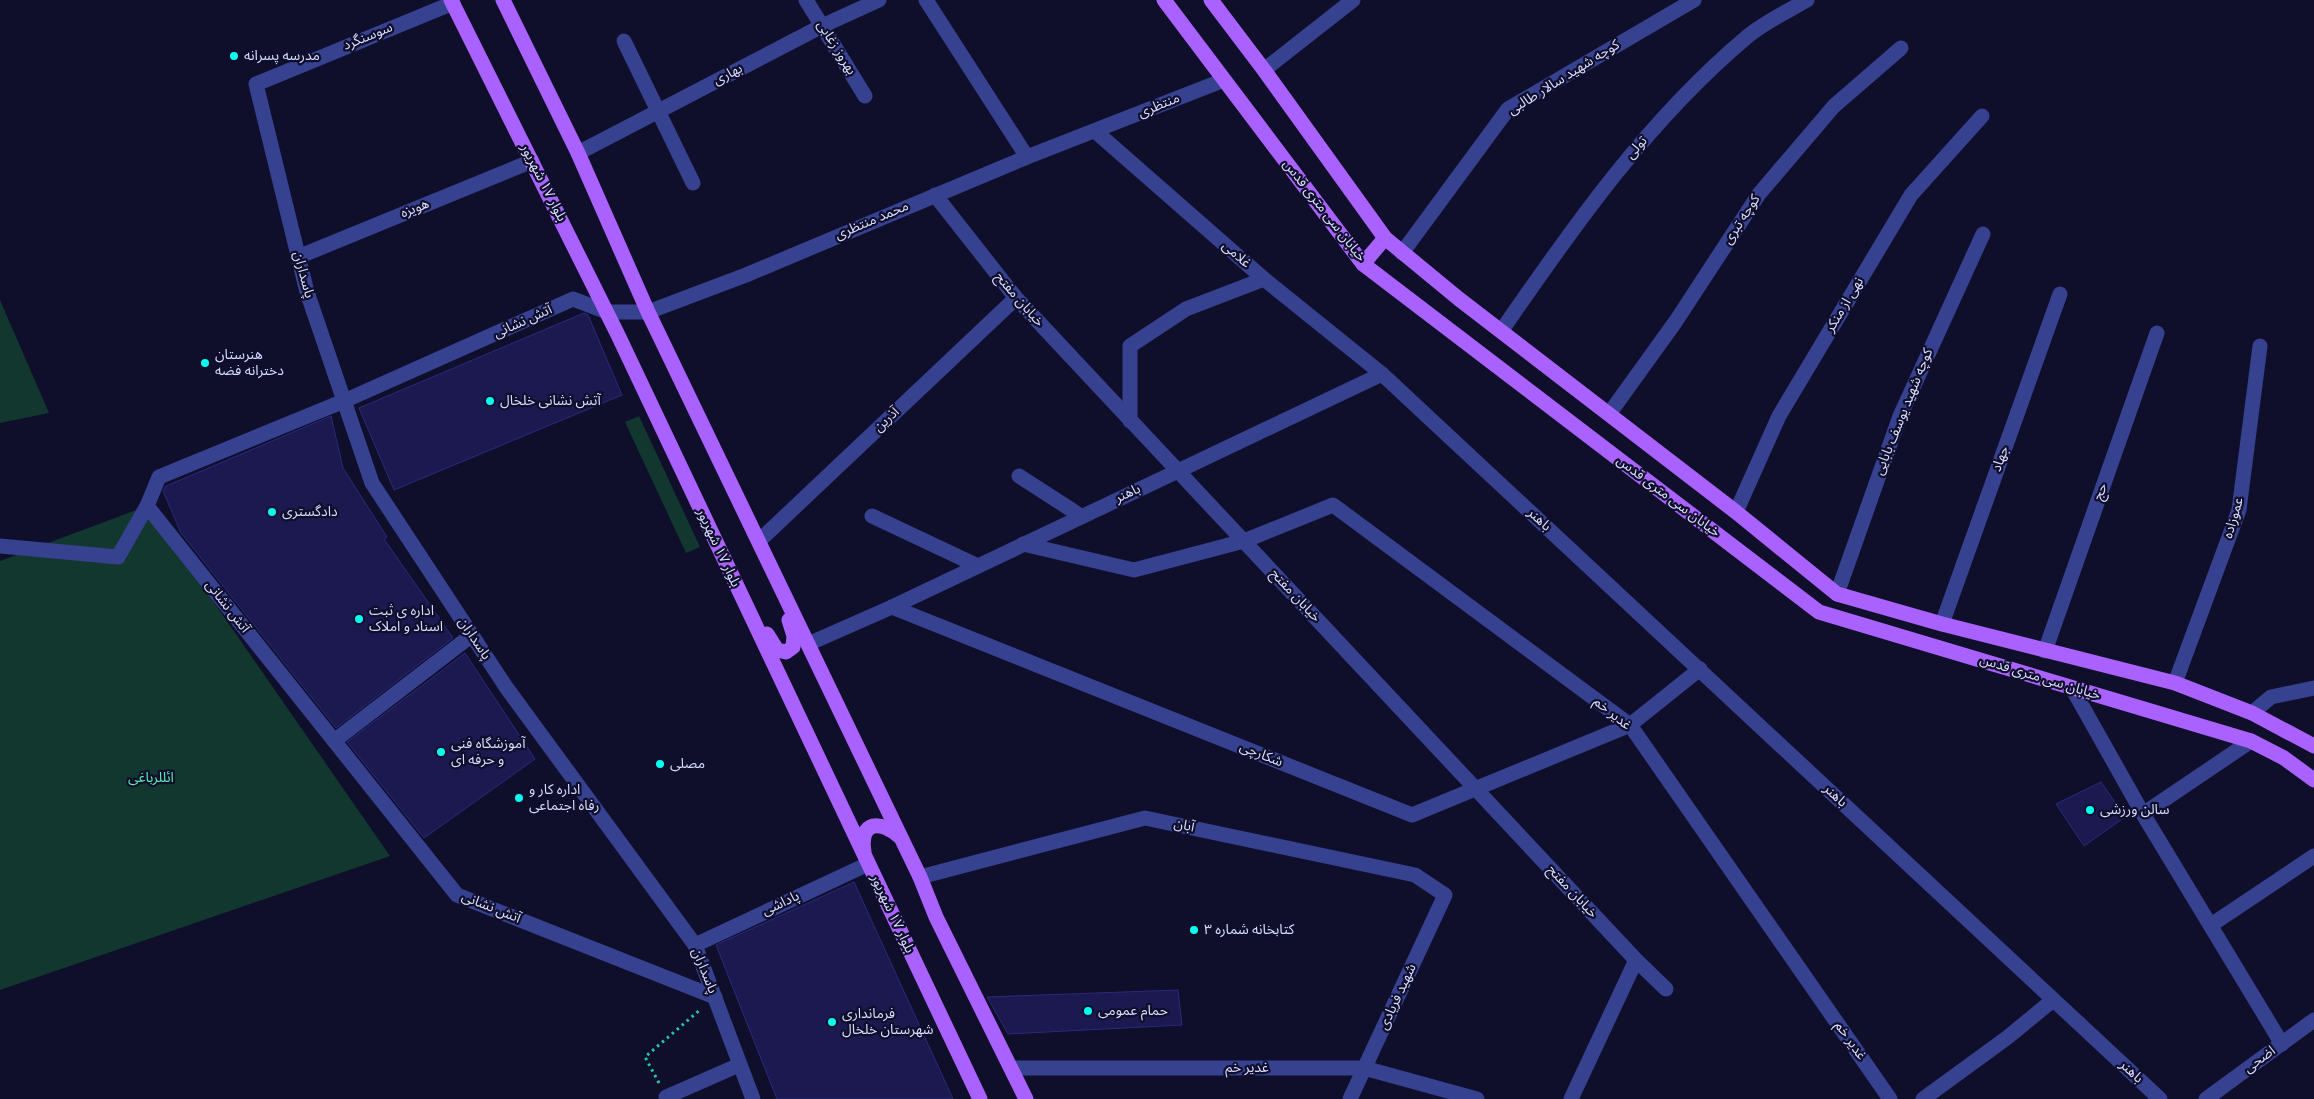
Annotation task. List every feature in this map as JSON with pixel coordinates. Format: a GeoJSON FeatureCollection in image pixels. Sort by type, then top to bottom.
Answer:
{"type":"FeatureCollection","features":[{"type":"Feature","properties":{"kind":"main road"},"geometry":{"type":"LineString","coordinates":[[503,0],[578,153],[648,312],[902,838],[936,917],[1026,1099]]}},
{"type":"Feature","properties":{"kind":"main road","name":"خیابان سی متری قدس"},"geometry":{"type":"LineString","coordinates":[[1164,0],[1363,264],[1819,612],[2251,741],[2284,758],[2314,780]]}},
{"type":"Feature","properties":{"kind":"main road","name":"خیابان سی متری قدس"},"geometry":{"type":"LineString","coordinates":[[1211,0],[1385,238],[1736,512],[1837,594],[1942,624],[2175,683],[2252,713],[2314,746]]}},
{"type":"Feature","properties":{"kind":"main road","name":"بلوار ١٧ شهریور"},"geometry":{"type":"LineString","coordinates":[[452,1],[607,312],[980,1099]]}},
{"type":"Feature","properties":{"kind":"main road"},"geometry":{"type":"LineString","coordinates":[[1363,264],[1385,238]]}},
{"type":"Feature","properties":{"kind":"main road"},"geometry":{"type":"LineString","coordinates":[[737,589],[777,650],[786,652],[793,647],[794,636],[778,581]]}},
{"type":"Feature","properties":{"kind":"main road"},"geometry":{"type":"LineString","coordinates":[[866,860],[863,840],[865,832],[873,826],[885,826],[902,838]]}},
{"type":"Feature","properties":{"kind":"street","name":"بهروز زغابی"},"geometry":{"type":"LineString","coordinates":[[806,0],[865,96]]}},
{"type":"Feature","properties":{"kind":"street","name":"بهاری"},"geometry":{"type":"LineString","coordinates":[[578,153],[822,26],[879,0]]}},
{"type":"Feature","properties":{"kind":"street"},"geometry":{"type":"LineString","coordinates":[[926,0],[1027,157]]}},
{"type":"Feature","properties":{"kind":"street"},"geometry":{"type":"LineString","coordinates":[[1264,70],[1353,0]]}},
{"type":"Feature","properties":{"kind":"street","name":"کوچه شهید سالار طالبی"},"geometry":{"type":"LineString","coordinates":[[1402,253],[1508,110],[1694,0]]}},
{"type":"Feature","properties":{"kind":"street","name":"تولی"},"geometry":{"type":"LineString","coordinates":[[1502,330],[1575,224],[1636,149],[1696,84],[1750,34],[1806,0]]}},
{"type":"Feature","properties":{"kind":"street","name":"سوسنگرد"},"geometry":{"type":"LineString","coordinates":[[256,84],[452,1]]}},
{"type":"Feature","properties":{"kind":"street"},"geometry":{"type":"LineString","coordinates":[[624,42],[693,183]]}},
{"type":"Feature","properties":{"kind":"street","name":"کوچه تبری"},"geometry":{"type":"LineString","coordinates":[[1610,414],[1676,321],[1759,194],[1834,106],[1901,48]]}},
{"type":"Feature","properties":{"kind":"street","name":"منتظری"},"geometry":{"type":"LineString","coordinates":[[1095,131],[1224,80]]}},
{"type":"Feature","properties":{"kind":"street","name":"پاسداران"},"geometry":{"type":"LineString","coordinates":[[256,84],[307,292],[372,483],[506,687],[695,945],[753,1099]]}},
{"type":"Feature","properties":{"kind":"street","name":"نهی از منکر"},"geometry":{"type":"LineString","coordinates":[[1736,512],[1779,416],[1911,195],[1982,116]]}},
{"type":"Feature","properties":{"kind":"street","name":"محمد منتظری"},"geometry":{"type":"LineString","coordinates":[[648,312],[746,275],[935,194],[1095,131]]}},
{"type":"Feature","properties":{"kind":"street","name":"غلامی"},"geometry":{"type":"LineString","coordinates":[[1095,131],[1264,279],[1382,374]]}},
{"type":"Feature","properties":{"kind":"street","name":"هویزه"},"geometry":{"type":"LineString","coordinates":[[298,257],[532,161]]}},
{"type":"Feature","properties":{"kind":"street","name":"خیابان مفتح"},"geometry":{"type":"LineString","coordinates":[[935,194],[1016,298],[1475,789],[1636,960],[1666,989]]}},
{"type":"Feature","properties":{"kind":"street","name":"کوچه شهید یوسف بابایی"},"geometry":{"type":"LineString","coordinates":[[1837,594],[1900,416],[1983,234]]}},
{"type":"Feature","properties":{"kind":"street"},"geometry":{"type":"LineString","coordinates":[[1130,421],[1130,346],[1186,309],[1264,279]]}},
{"type":"Feature","properties":{"kind":"street","name":"جهاد"},"geometry":{"type":"LineString","coordinates":[[1942,624],[2060,294]]}},
{"type":"Feature","properties":{"kind":"street","name":"آذرین"},"geometry":{"type":"LineString","coordinates":[[759,541],[1016,298]]}},
{"type":"Feature","properties":{"kind":"street","name":"آتش نشانی"},"geometry":{"type":"LineString","coordinates":[[607,312],[573,299],[344,401],[159,477],[147,506],[458,895],[715,997]]}},
{"type":"Feature","properties":{"kind":"street"},"geometry":{"type":"LineString","coordinates":[[607,312],[648,312]]}},
{"type":"Feature","properties":{"kind":"street","name":"حج"},"geometry":{"type":"LineString","coordinates":[[2045,651],[2157,333]]}},
{"type":"Feature","properties":{"kind":"street","name":"عموزاده"},"geometry":{"type":"LineString","coordinates":[[2175,683],[2239,510],[2260,346]]}},
{"type":"Feature","properties":{"kind":"street","name":"باهنر"},"geometry":{"type":"LineString","coordinates":[[808,644],[978,566],[1382,374],[2160,1099]]}},
{"type":"Feature","properties":{"kind":"street"},"geometry":{"type":"LineString","coordinates":[[1019,476],[1081,516]]}},
{"type":"Feature","properties":{"kind":"street","name":"غدیر خم"},"geometry":{"type":"LineString","coordinates":[[1244,541],[1334,505],[1630,726],[1890,1099]]}},
{"type":"Feature","properties":{"kind":"street"},"geometry":{"type":"LineString","coordinates":[[0,546],[118,557],[147,506]]}},
{"type":"Feature","properties":{"kind":"street"},"geometry":{"type":"LineString","coordinates":[[872,516],[978,566]]}},
{"type":"Feature","properties":{"kind":"street"},"geometry":{"type":"LineString","coordinates":[[1023,544],[1134,570],[1244,541]]}},
{"type":"Feature","properties":{"kind":"street","name":"شکارچی"},"geometry":{"type":"LineString","coordinates":[[892,606],[1412,815],[1630,726],[1700,669]]}},
{"type":"Feature","properties":{"kind":"street"},"geometry":{"type":"LineString","coordinates":[[334,741],[472,635]]}},
{"type":"Feature","properties":{"kind":"street"},"geometry":{"type":"LineString","coordinates":[[2072,688],[2143,814],[2282,1044]]}},
{"type":"Feature","properties":{"kind":"street"},"geometry":{"type":"LineString","coordinates":[[2252,713],[2271,697],[2314,688]]}},
{"type":"Feature","properties":{"kind":"street"},"geometry":{"type":"LineString","coordinates":[[2143,814],[2251,741]]}},
{"type":"Feature","properties":{"kind":"street","name":"آبان"},"geometry":{"type":"LineString","coordinates":[[920,877],[1144,818],[1415,874],[1445,895]]}},
{"type":"Feature","properties":{"kind":"street"},"geometry":{"type":"LineString","coordinates":[[2211,925],[2314,856]]}},
{"type":"Feature","properties":{"kind":"street","name":"پاداشی"},"geometry":{"type":"LineString","coordinates":[[695,945],[866,860]]}},
{"type":"Feature","properties":{"kind":"street","name":"شهید فریادی"},"geometry":{"type":"LineString","coordinates":[[1350,1099],[1445,895]]}},
{"type":"Feature","properties":{"kind":"street"},"geometry":{"type":"LineString","coordinates":[[1571,1099],[1636,960]]}},
{"type":"Feature","properties":{"kind":"street"},"geometry":{"type":"LineString","coordinates":[[1923,1099],[2008,1037],[2053,1000]]}},
{"type":"Feature","properties":{"kind":"street","name":"اضحی"},"geometry":{"type":"LineString","coordinates":[[2206,1099],[2314,1020]]}},
{"type":"Feature","properties":{"kind":"street"},"geometry":{"type":"LineString","coordinates":[[666,1097],[739,1066]]}},
{"type":"Feature","properties":{"kind":"street","name":"غدیر خم"},"geometry":{"type":"LineString","coordinates":[[1012,1068],[1364,1068],[1477,1099]]}},
{"type":"Feature","properties":{"kind":"path"},"geometry":{"type":"LineString","coordinates":[[666,1097],[645,1057],[715,997]]}},
{"type":"Feature","properties":{"kind":"green space"},"geometry":{"type":"Polygon","coordinates":[[[0,300],[49,413],[0,423],[0,300]]]}},
{"type":"Feature","properties":{"kind":"green space"},"geometry":{"type":"Polygon","coordinates":[[[639,416],[700,547],[686,553],[625,422],[639,416]]]}},
{"type":"Feature","properties":{"kind":"green space","name":"ائللرباغی"},"geometry":{"type":"Polygon","coordinates":[[[147,506],[390,856],[0,990],[0,561],[147,506]]]}},
{"type":"Feature","properties":{"kind":"building","name":"آتش نشانی خلخال"},"geometry":{"type":"Polygon","coordinates":[[[584,313],[588,315],[622,395],[394,490],[359,408],[584,313]]]}},
{"type":"Feature","properties":{"kind":"building"},"geometry":{"type":"Polygon","coordinates":[[[331,416],[343,468],[387,537],[384,539],[453,638],[336,728],[181,533],[163,491],[166,486],[331,416]]]}},
{"type":"Feature","properties":{"kind":"building","name":"آموزشگاه فنی و حرفه ای"},"geometry":{"type":"Polygon","coordinates":[[[465,653],[535,759],[424,838],[347,742],[465,653]]]}},
{"type":"Feature","properties":{"kind":"building","name":"سالن ورزشی"},"geometry":{"type":"Polygon","coordinates":[[[2101,782],[2125,817],[2084,846],[2056,804],[2101,782]]]}},
{"type":"Feature","properties":{"kind":"building","name":"فرمانداری شهرستان خلخال"},"geometry":{"type":"Polygon","coordinates":[[[854,882],[953,1099],[777,1099],[716,945],[854,882]]]}},
{"type":"Feature","properties":{"kind":"building","name":"حمام عمومی"},"geometry":{"type":"Polygon","coordinates":[[[1178,990],[1182,1025],[1008,1034],[987,997],[1178,990]]]}},
{"type":"Feature","properties":{"kind":"place","name":"مدرسه پسرانه"},"geometry":{"type":"Point","coordinates":[234,56]}},
{"type":"Feature","properties":{"kind":"place","name":"هنرستان دخترانه فضه"},"geometry":{"type":"Point","coordinates":[205,363]}},
{"type":"Feature","properties":{"kind":"place","name":"آتش نشانی خلخال"},"geometry":{"type":"Point","coordinates":[490,401]}},
{"type":"Feature","properties":{"kind":"place","name":"دادگستری"},"geometry":{"type":"Point","coordinates":[272,512]}},
{"type":"Feature","properties":{"kind":"place","name":"اداره ی ثبت اسناد و املاک"},"geometry":{"type":"Point","coordinates":[359,619]}},
{"type":"Feature","properties":{"kind":"place","name":"آموزشگاه فنی و حرفه ای"},"geometry":{"type":"Point","coordinates":[441,752]}},
{"type":"Feature","properties":{"kind":"place","name":"مصلی"},"geometry":{"type":"Point","coordinates":[660,764]}},
{"type":"Feature","properties":{"kind":"place","name":"اداره کار و رفاه اجتماعی"},"geometry":{"type":"Point","coordinates":[519,798]}},
{"type":"Feature","properties":{"kind":"place","name":"سالن ورزشی"},"geometry":{"type":"Point","coordinates":[2090,810]}},
{"type":"Feature","properties":{"kind":"place","name":"کتابخانه شماره ۳"},"geometry":{"type":"Point","coordinates":[1194,930]}},
{"type":"Feature","properties":{"kind":"place","name":"حمام عمومی"},"geometry":{"type":"Point","coordinates":[1088,1011]}},
{"type":"Feature","properties":{"kind":"place","name":"فرمانداری شهرستان خلخال"},"geometry":{"type":"Point","coordinates":[832,1022]}}]}
